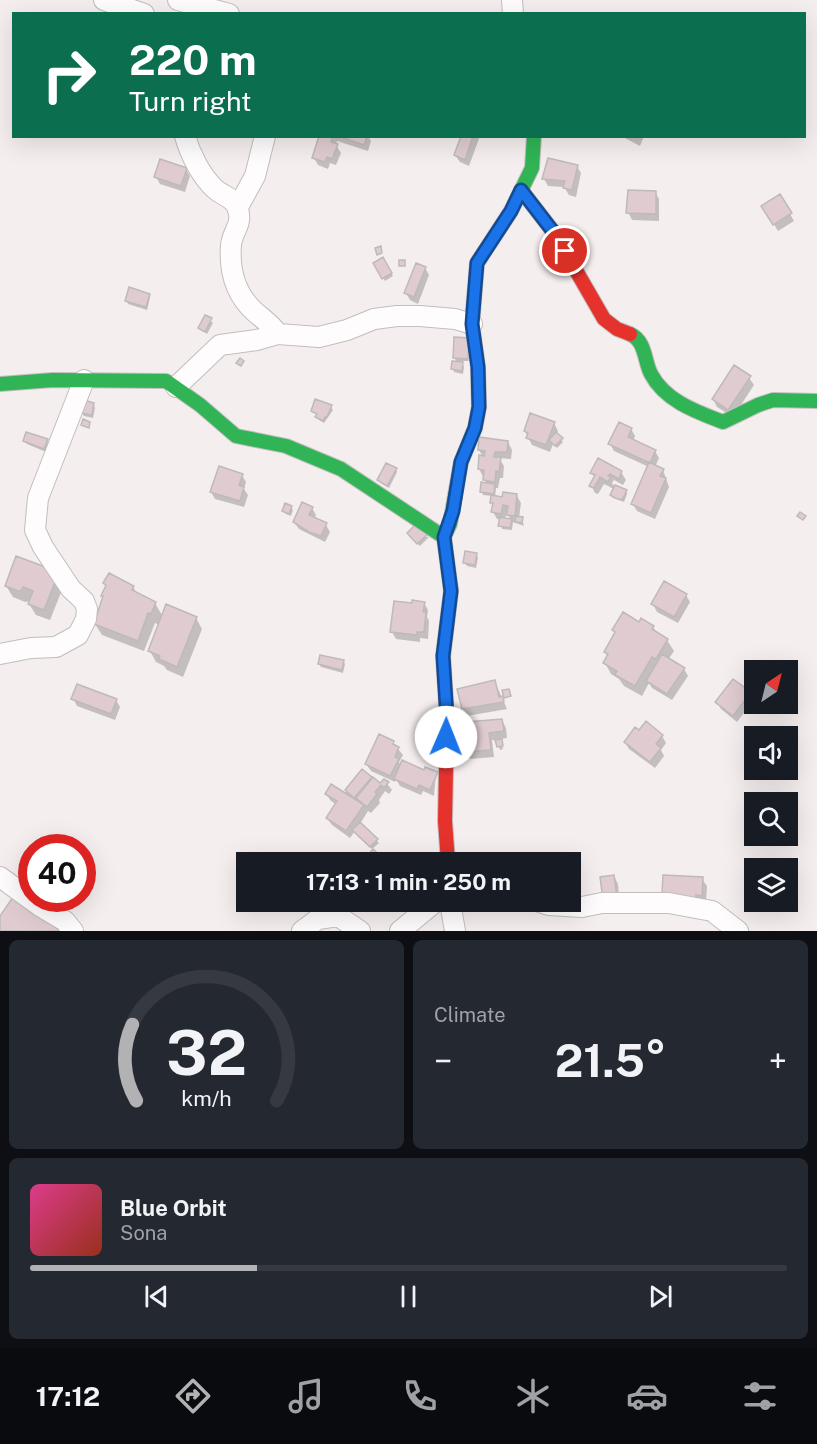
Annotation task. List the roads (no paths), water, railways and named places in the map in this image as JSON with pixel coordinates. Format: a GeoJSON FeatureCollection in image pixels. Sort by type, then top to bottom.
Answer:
{"type":"FeatureCollection","features":[{"type":"Feature","properties":{"kind":"street"},"geometry":{"type":"LineString","coordinates":[[104,0],[138,12]]}},
{"type":"Feature","properties":{"kind":"street"},"geometry":{"type":"LineString","coordinates":[[176,0],[221,12]]}},
{"type":"Feature","properties":{"kind":"street"},"geometry":{"type":"LineString","coordinates":[[186,138],[198,166],[214,189],[231,199],[238,207]]}},
{"type":"Feature","properties":{"kind":"street"},"geometry":{"type":"LineString","coordinates":[[264,138],[255,176],[238,207],[239,227],[231,244],[232,276],[244,302],[278,334]]}},
{"type":"Feature","properties":{"kind":"street"},"geometry":{"type":"LineString","coordinates":[[447,852],[445,821],[447,718],[443,656],[451,591],[444,537],[450,524],[461,462],[475,428],[479,407],[478,367],[472,324],[477,263],[511,211],[532,168],[534,138]]}},
{"type":"Feature","properties":{"kind":"street"},"geometry":{"type":"LineString","coordinates":[[521,190],[555,234],[604,319],[617,329],[634,336],[644,351],[651,374],[665,391],[685,407],[723,422],[779,399],[808,404],[817,401]]}},
{"type":"Feature","properties":{"kind":"street"},"geometry":{"type":"LineString","coordinates":[[176,387],[220,345],[257,340],[278,334],[319,337],[347,330],[374,319],[397,316],[431,317],[472,324]]}},
{"type":"Feature","properties":{"kind":"street"},"geometry":{"type":"LineString","coordinates":[[0,384],[84,380],[166,381],[200,405],[236,436],[286,446],[341,469],[444,537]]}},
{"type":"Feature","properties":{"kind":"street"},"geometry":{"type":"LineString","coordinates":[[0,654],[31,648],[56,647],[78,635],[86,619],[87,609],[84,601],[71,590],[43,547],[35,530],[38,498],[84,380]]}},
{"type":"Feature","properties":{"kind":"street"},"geometry":{"type":"LineString","coordinates":[[0,877],[65,921],[73,931]]}},
{"type":"Feature","properties":{"kind":"street"},"geometry":{"type":"LineString","coordinates":[[581,907],[602,903],[669,903],[712,910],[738,931]]}},
{"type":"Feature","properties":{"kind":"street"},"geometry":{"type":"LineString","coordinates":[[400,931],[423,912]]}},
{"type":"Feature","properties":{"kind":"street"},"geometry":{"type":"LineString","coordinates":[[452,912],[455,931]]}},
{"type":"Feature","properties":{"kind":"street"},"geometry":{"type":"LineString","coordinates":[[302,931],[318,919],[338,916],[360,931]]}}]}
